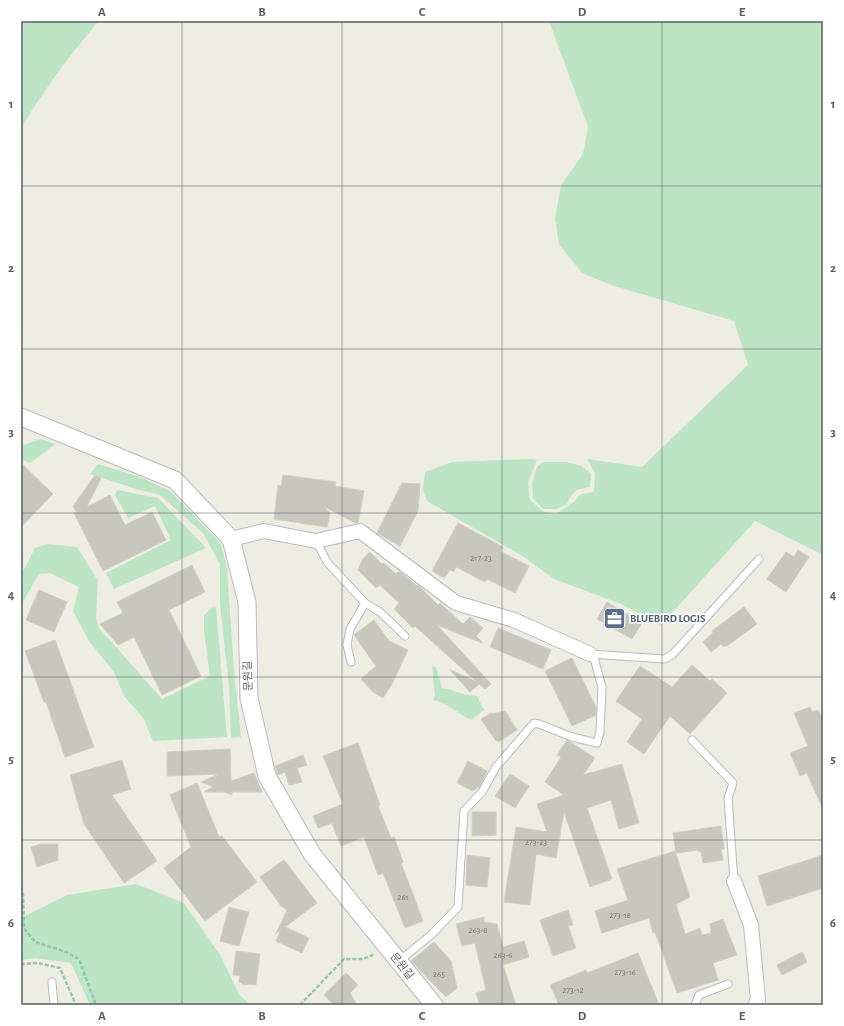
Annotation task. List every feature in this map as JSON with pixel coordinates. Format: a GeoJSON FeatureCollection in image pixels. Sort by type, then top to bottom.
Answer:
{"type":"FeatureCollection","features":[{"type":"Feature","properties":{"kind":"street","name":"문원길"},"geometry":{"type":"LineString","coordinates":[[21,417],[176,480],[231,540],[246,602],[249,698],[268,776],[312,854],[434,1005]]}},
{"type":"Feature","properties":{"kind":"street"},"geometry":{"type":"LineString","coordinates":[[231,540],[264,531],[316,541],[360,531],[456,603],[514,620],[592,654]]}},
{"type":"Feature","properties":{"kind":"street"},"geometry":{"type":"LineString","coordinates":[[734,881],[751,925],[758,1000],[755,1005]]}},
{"type":"Feature","properties":{"kind":"lane"},"geometry":{"type":"LineString","coordinates":[[316,541],[328,562],[365,603],[380,612],[405,636]]}},
{"type":"Feature","properties":{"kind":"lane"},"geometry":{"type":"LineString","coordinates":[[393,955],[431,935],[458,907],[464,811],[482,792],[496,767],[534,723],[572,737],[597,743],[600,732],[602,687],[592,654],[664,659],[672,655],[758,559]]}},
{"type":"Feature","properties":{"kind":"lane"},"geometry":{"type":"LineString","coordinates":[[352,662],[347,645],[350,629],[365,603]]}},
{"type":"Feature","properties":{"kind":"lane"},"geometry":{"type":"LineString","coordinates":[[692,740],[733,783],[728,798],[734,881]]}},
{"type":"Feature","properties":{"kind":"lane"},"geometry":{"type":"LineString","coordinates":[[52,982],[54,1005]]}},
{"type":"Feature","properties":{"kind":"lane"},"geometry":{"type":"LineString","coordinates":[[695,1005],[699,995],[728,984]]}},
{"type":"Feature","properties":{"kind":"path"},"geometry":{"type":"LineString","coordinates":[[21,888],[24,894],[24,928],[35,942],[66,952],[79,959],[96,1005]]}},
{"type":"Feature","properties":{"kind":"path"},"geometry":{"type":"LineString","coordinates":[[300,1005],[344,959],[363,959],[393,955]]}},
{"type":"Feature","properties":{"kind":"green space"},"geometry":{"type":"Polygon","coordinates":[[[21,21],[98,22],[77,47],[38,100],[21,128],[21,21]]]}},
{"type":"Feature","properties":{"kind":"green space"},"geometry":{"type":"Polygon","coordinates":[[[549,21],[823,21],[823,555],[755,521],[661,625],[621,604],[554,579],[524,557],[427,501],[423,491],[425,472],[452,462],[532,459],[537,460],[528,482],[530,500],[544,512],[556,514],[574,502],[581,494],[594,492],[595,473],[587,459],[642,467],[748,365],[734,321],[611,285],[582,273],[559,244],[555,219],[561,185],[583,154],[588,127],[549,21]]]}},
{"type":"Feature","properties":{"kind":"green space"},"geometry":{"type":"Polygon","coordinates":[[[41,439],[55,444],[30,463],[21,460],[21,446],[41,439]]]}},
{"type":"Feature","properties":{"kind":"green space"},"geometry":{"type":"Polygon","coordinates":[[[543,462],[566,462],[582,466],[591,474],[590,487],[576,491],[571,496],[567,504],[557,509],[543,509],[533,498],[532,483],[537,467],[543,462]]]}},
{"type":"Feature","properties":{"kind":"green space"},"geometry":{"type":"Polygon","coordinates":[[[98,464],[140,477],[170,491],[221,544],[227,569],[234,670],[241,737],[231,738],[229,687],[220,604],[220,564],[203,533],[160,495],[90,474],[98,464]]]}},
{"type":"Feature","properties":{"kind":"green space"},"geometry":{"type":"Polygon","coordinates":[[[117,490],[158,498],[206,548],[114,589],[106,573],[171,540],[155,506],[128,518],[115,495],[117,490]]]}},
{"type":"Feature","properties":{"kind":"green space"},"geometry":{"type":"Polygon","coordinates":[[[47,544],[77,547],[98,581],[96,617],[99,628],[162,699],[210,676],[204,631],[204,615],[213,607],[216,608],[227,737],[153,741],[144,719],[124,696],[114,672],[89,641],[73,611],[79,587],[50,573],[39,574],[21,605],[21,575],[35,548],[47,544]]]}},
{"type":"Feature","properties":{"kind":"green space"},"geometry":{"type":"Polygon","coordinates":[[[432,666],[436,667],[442,688],[477,696],[484,710],[471,720],[447,705],[433,700],[435,696],[432,666]]]}},
{"type":"Feature","properties":{"kind":"green space"},"geometry":{"type":"Polygon","coordinates":[[[136,884],[184,903],[220,955],[239,994],[250,1005],[90,1005],[71,963],[35,958],[21,960],[21,917],[67,895],[136,884]]]}},
{"type":"Feature","properties":{"kind":"building"},"geometry":{"type":"Polygon","coordinates":[[[21,463],[53,494],[21,527],[21,463]]]}},
{"type":"Feature","properties":{"kind":"building"},"geometry":{"type":"Polygon","coordinates":[[[95,475],[101,478],[87,507],[110,495],[125,525],[152,512],[166,540],[103,571],[74,513],[76,512],[73,506],[95,475]]]}},
{"type":"Feature","properties":{"kind":"building"},"geometry":{"type":"Polygon","coordinates":[[[283,475],[336,482],[335,486],[364,491],[358,523],[324,507],[330,513],[327,527],[274,519],[278,485],[281,486],[283,475]]]}},
{"type":"Feature","properties":{"kind":"building"},"geometry":{"type":"Polygon","coordinates":[[[402,483],[420,484],[418,511],[400,546],[377,533],[402,483]]]}},
{"type":"Feature","properties":{"kind":"building"},"geometry":{"type":"Polygon","coordinates":[[[458,523],[503,547],[500,551],[529,566],[515,593],[487,579],[485,582],[456,567],[454,572],[450,570],[444,578],[432,571],[458,523]]]}},
{"type":"Feature","properties":{"kind":"building"},"geometry":{"type":"Polygon","coordinates":[[[798,550],[809,557],[786,592],[767,579],[786,552],[794,557],[798,550]]]}},
{"type":"Feature","properties":{"kind":"building"},"geometry":{"type":"Polygon","coordinates":[[[370,552],[382,564],[384,563],[396,574],[399,571],[417,586],[418,585],[438,605],[440,603],[463,624],[470,617],[483,628],[476,636],[482,643],[437,625],[491,684],[485,689],[479,684],[470,692],[449,669],[477,682],[415,626],[413,628],[394,609],[399,603],[380,585],[376,588],[358,570],[363,559],[370,552]]]}},
{"type":"Feature","properties":{"kind":"building"},"geometry":{"type":"Polygon","coordinates":[[[192,565],[205,592],[169,610],[201,676],[162,695],[134,637],[118,645],[100,624],[123,613],[117,602],[192,565]]]}},
{"type":"Feature","properties":{"kind":"building"},"geometry":{"type":"Polygon","coordinates":[[[39,590],[67,602],[54,632],[26,620],[39,590]]]}},
{"type":"Feature","properties":{"kind":"building"},"geometry":{"type":"Polygon","coordinates":[[[607,602],[642,623],[632,639],[597,619],[607,602]]]}},
{"type":"Feature","properties":{"kind":"building"},"geometry":{"type":"Polygon","coordinates":[[[744,607],[757,624],[727,646],[722,646],[721,644],[711,652],[703,642],[713,633],[712,631],[744,607]]]}},
{"type":"Feature","properties":{"kind":"building"},"geometry":{"type":"Polygon","coordinates":[[[374,620],[389,641],[408,650],[392,684],[383,698],[373,692],[361,679],[376,666],[354,635],[374,620]]]}},
{"type":"Feature","properties":{"kind":"building"},"geometry":{"type":"Polygon","coordinates":[[[498,628],[551,650],[543,669],[490,647],[498,628]]]}},
{"type":"Feature","properties":{"kind":"building"},"geometry":{"type":"Polygon","coordinates":[[[55,640],[94,747],[65,757],[46,702],[44,702],[25,651],[55,640]]]}},
{"type":"Feature","properties":{"kind":"building"},"geometry":{"type":"Polygon","coordinates":[[[572,658],[596,707],[596,715],[572,726],[545,671],[572,658]]]}},
{"type":"Feature","properties":{"kind":"building"},"geometry":{"type":"Polygon","coordinates":[[[692,665],[710,681],[712,679],[727,693],[690,734],[670,716],[644,754],[627,742],[642,719],[616,701],[640,666],[672,687],[692,665]]]}},
{"type":"Feature","properties":{"kind":"building"},"geometry":{"type":"Polygon","coordinates":[[[810,707],[812,712],[818,710],[823,720],[823,809],[807,773],[800,776],[790,753],[808,746],[794,713],[810,707]]]}},
{"type":"Feature","properties":{"kind":"building"},"geometry":{"type":"Polygon","coordinates":[[[505,711],[517,730],[498,742],[481,719],[491,713],[505,711]]]}},
{"type":"Feature","properties":{"kind":"building"},"geometry":{"type":"Polygon","coordinates":[[[567,740],[595,758],[583,775],[622,764],[639,823],[619,829],[611,800],[587,808],[612,879],[590,887],[564,812],[556,858],[536,854],[530,905],[504,902],[516,827],[547,832],[537,804],[564,795],[545,782],[561,757],[557,755],[567,740]]]}},
{"type":"Feature","properties":{"kind":"building"},"geometry":{"type":"Polygon","coordinates":[[[358,743],[380,805],[378,806],[391,838],[394,837],[403,862],[401,863],[423,921],[405,928],[383,873],[378,875],[364,837],[341,846],[332,823],[318,828],[313,816],[343,804],[323,756],[358,743]]]}},
{"type":"Feature","properties":{"kind":"building"},"geometry":{"type":"Polygon","coordinates":[[[230,749],[231,781],[254,773],[262,792],[232,792],[232,795],[225,792],[205,792],[214,787],[201,782],[219,774],[167,776],[167,752],[230,749]]]}},
{"type":"Feature","properties":{"kind":"building"},"geometry":{"type":"Polygon","coordinates":[[[303,755],[307,765],[297,768],[302,782],[289,785],[285,772],[278,775],[275,766],[303,755]]]}},
{"type":"Feature","properties":{"kind":"building"},"geometry":{"type":"Polygon","coordinates":[[[122,760],[131,789],[112,795],[157,861],[124,883],[84,824],[70,775],[122,760]]]}},
{"type":"Feature","properties":{"kind":"building"},"geometry":{"type":"Polygon","coordinates":[[[468,761],[487,771],[480,786],[473,791],[457,783],[468,761]]]}},
{"type":"Feature","properties":{"kind":"building"},"geometry":{"type":"Polygon","coordinates":[[[510,774],[529,786],[515,808],[495,796],[510,774]]]}},
{"type":"Feature","properties":{"kind":"building"},"geometry":{"type":"Polygon","coordinates":[[[197,783],[219,837],[222,836],[257,882],[205,921],[164,868],[191,847],[170,795],[197,783]]]}},
{"type":"Feature","properties":{"kind":"building"},"geometry":{"type":"Polygon","coordinates":[[[472,812],[496,812],[496,835],[472,836],[472,812]]]}},
{"type":"Feature","properties":{"kind":"building"},"geometry":{"type":"Polygon","coordinates":[[[721,826],[724,849],[721,849],[723,860],[703,863],[701,852],[698,850],[676,853],[673,833],[721,826]]]}},
{"type":"Feature","properties":{"kind":"building"},"geometry":{"type":"Polygon","coordinates":[[[41,844],[58,844],[58,860],[37,867],[31,847],[41,844]]]}},
{"type":"Feature","properties":{"kind":"building"},"geometry":{"type":"Polygon","coordinates":[[[675,851],[690,897],[676,904],[685,934],[700,928],[702,935],[711,933],[710,924],[723,919],[737,955],[713,963],[718,980],[677,993],[655,932],[653,933],[649,918],[602,933],[595,911],[628,900],[617,869],[675,851]]]}},
{"type":"Feature","properties":{"kind":"building"},"geometry":{"type":"Polygon","coordinates":[[[467,855],[490,858],[487,887],[466,885],[467,855]]]}},
{"type":"Feature","properties":{"kind":"building"},"geometry":{"type":"Polygon","coordinates":[[[823,855],[823,888],[767,906],[758,876],[823,855]]]}},
{"type":"Feature","properties":{"kind":"building"},"geometry":{"type":"Polygon","coordinates":[[[284,860],[317,903],[285,927],[309,938],[302,953],[276,941],[281,929],[276,934],[287,910],[281,906],[260,877],[284,860]]]}},
{"type":"Feature","properties":{"kind":"building"},"geometry":{"type":"Polygon","coordinates":[[[229,907],[249,912],[239,946],[220,941],[229,907]]]}},
{"type":"Feature","properties":{"kind":"building"},"geometry":{"type":"Polygon","coordinates":[[[568,910],[573,925],[568,926],[576,948],[553,956],[540,920],[568,910]]]}},
{"type":"Feature","properties":{"kind":"building"},"geometry":{"type":"Polygon","coordinates":[[[484,917],[484,922],[497,924],[503,947],[524,941],[529,957],[503,965],[516,1005],[480,1005],[476,993],[486,990],[475,943],[462,946],[456,924],[484,917]]]}},
{"type":"Feature","properties":{"kind":"building"},"geometry":{"type":"Polygon","coordinates":[[[434,942],[451,961],[457,988],[446,997],[411,961],[434,942]]]}},
{"type":"Feature","properties":{"kind":"building"},"geometry":{"type":"Polygon","coordinates":[[[236,951],[260,954],[256,985],[241,984],[242,983],[239,982],[240,976],[233,975],[236,951]]]}},
{"type":"Feature","properties":{"kind":"building"},"geometry":{"type":"Polygon","coordinates":[[[802,952],[807,962],[782,975],[777,965],[802,952]]]}},
{"type":"Feature","properties":{"kind":"building"},"geometry":{"type":"Polygon","coordinates":[[[638,953],[659,1005],[559,1005],[550,985],[586,970],[587,973],[638,953]]]}},
{"type":"Feature","properties":{"kind":"building"},"geometry":{"type":"Polygon","coordinates":[[[346,973],[358,985],[350,993],[357,1005],[334,1005],[324,995],[346,973]]]}},
{"type":"Feature","properties":{"kind":"place","name":"BLUEBIRD LOGIS"},"geometry":{"type":"Point","coordinates":[614,618]}}]}
